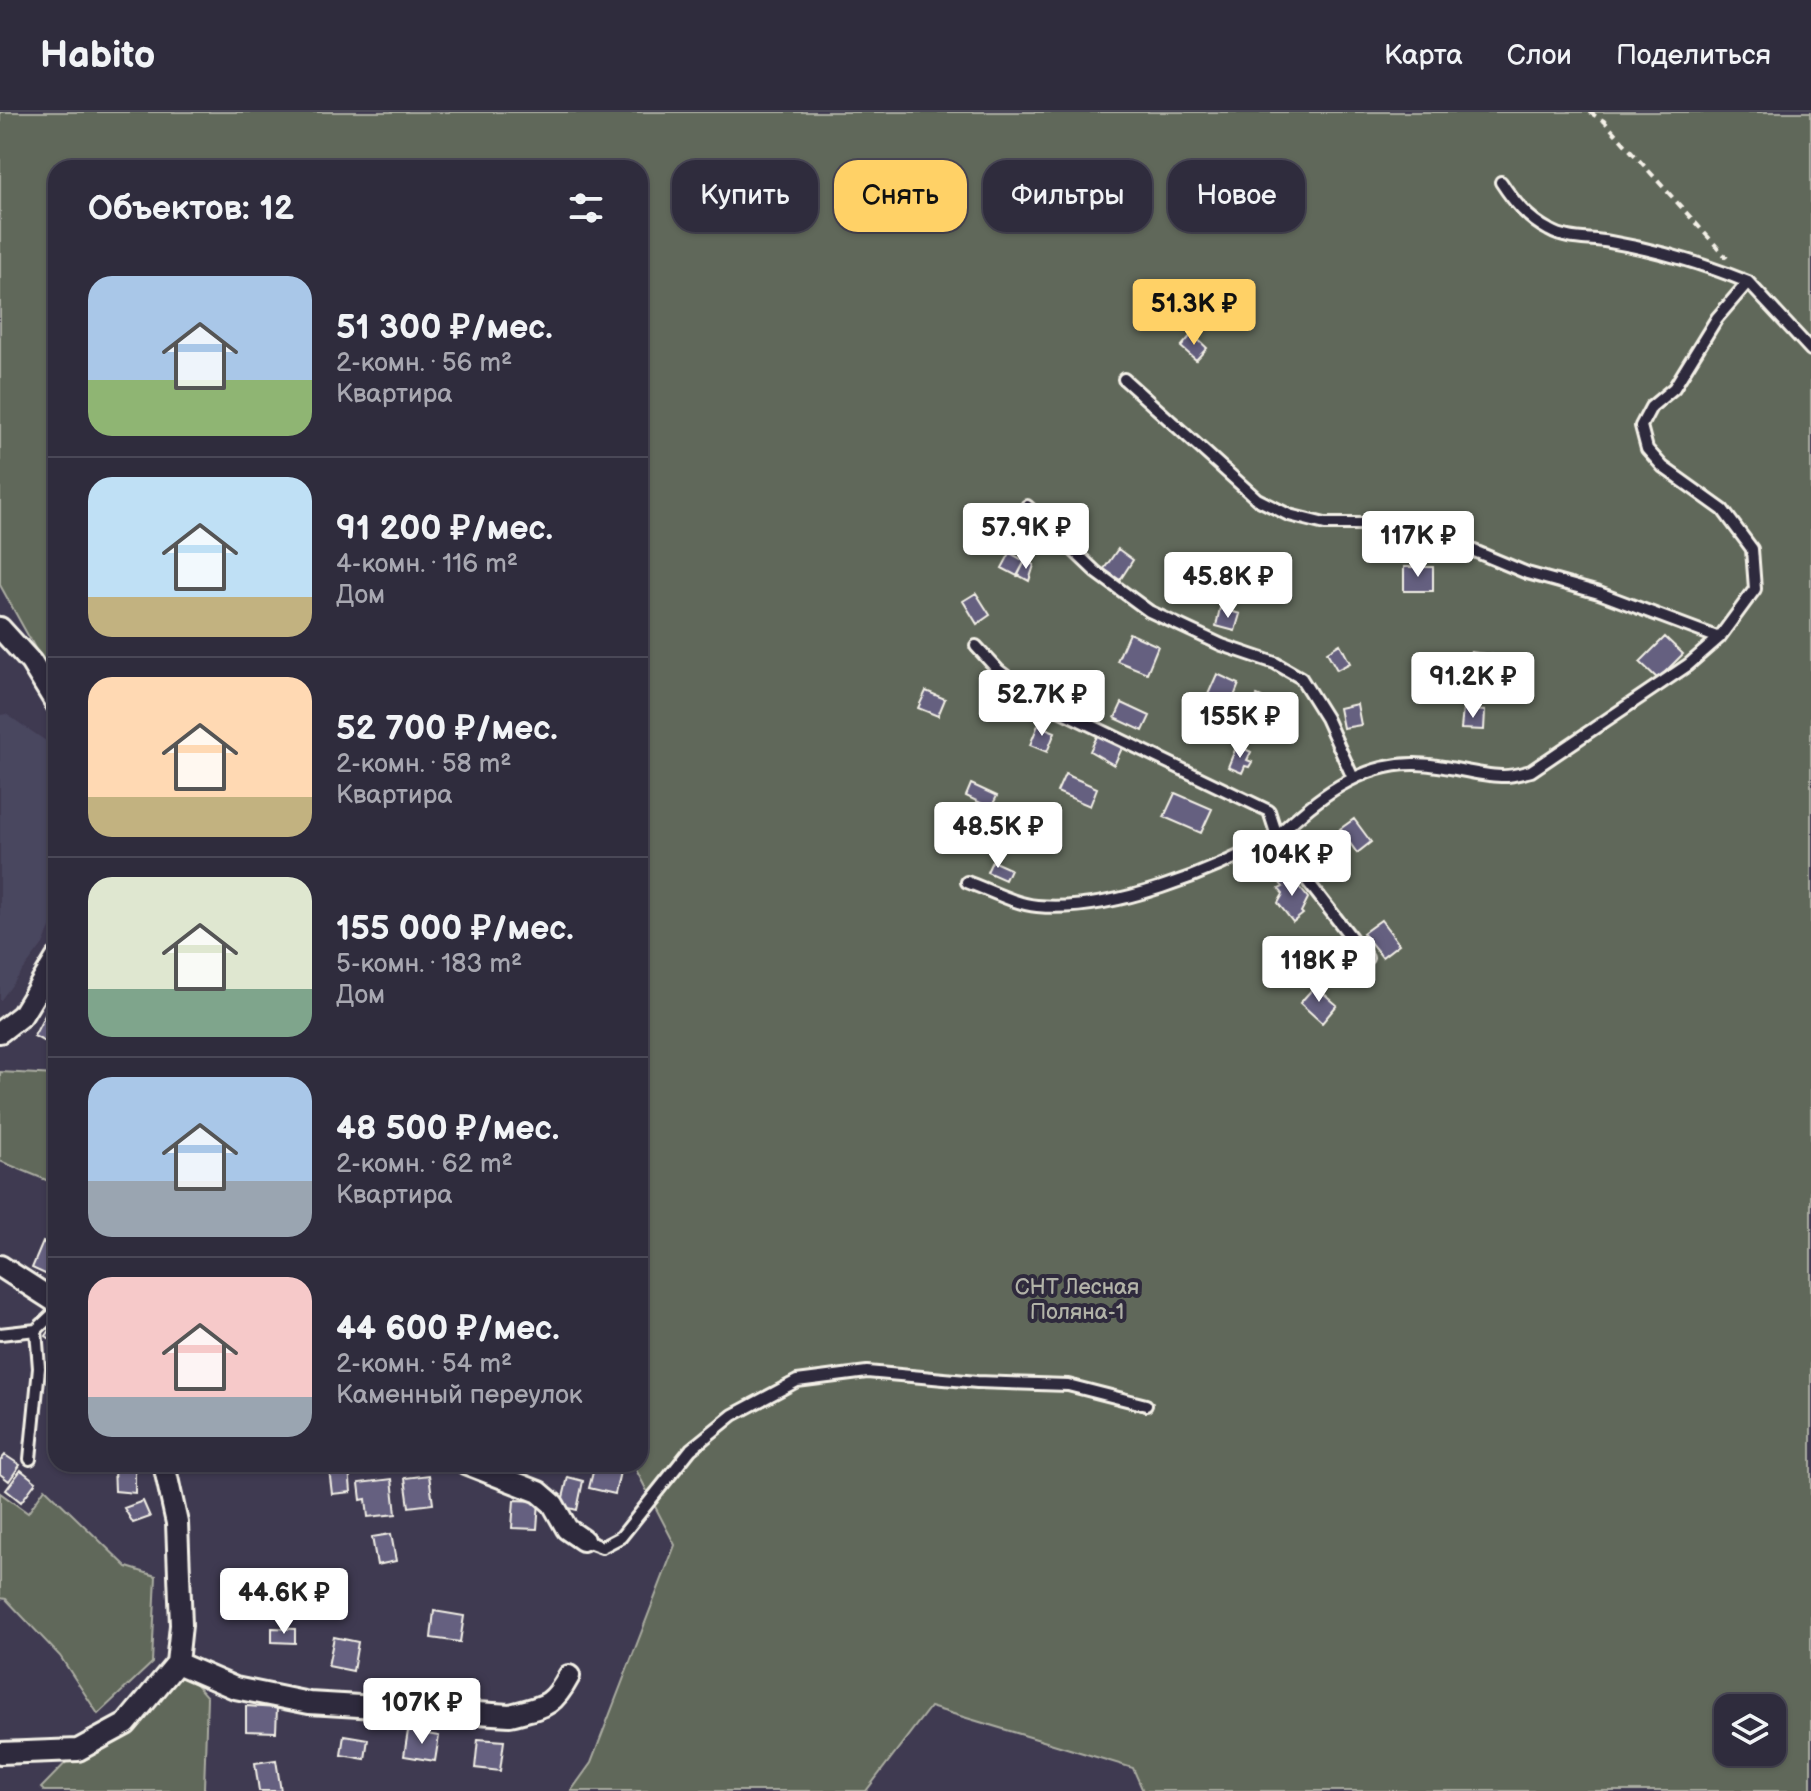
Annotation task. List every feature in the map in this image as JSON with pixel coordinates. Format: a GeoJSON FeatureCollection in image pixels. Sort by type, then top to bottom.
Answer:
{"type":"FeatureCollection","features":[{"type":"Feature","properties":{"kind":"street"},"geometry":{"type":"LineString","coordinates":[[0,628],[31,662],[48,690]]}},
{"type":"Feature","properties":{"kind":"street"},"geometry":{"type":"LineString","coordinates":[[0,1032],[22,1015],[48,972]]}},
{"type":"Feature","properties":{"kind":"street"},"geometry":{"type":"LineString","coordinates":[[0,1266],[48,1297]]}},
{"type":"Feature","properties":{"kind":"street"},"geometry":{"type":"LineString","coordinates":[[0,1753],[78,1750],[126,1724],[177,1663],[181,1625],[177,1523],[166,1472]]}},
{"type":"Feature","properties":{"kind":"street"},"geometry":{"type":"LineString","coordinates":[[488,1472],[539,1492],[553,1504],[567,1529],[583,1540]]}},
{"type":"Feature","properties":{"kind":"street"},"geometry":{"type":"LineString","coordinates":[[177,1663],[235,1688],[309,1703],[510,1715],[541,1707],[557,1699],[569,1676]]}},
{"type":"Feature","properties":{"kind":"lane"},"geometry":{"type":"LineString","coordinates":[[1501,182],[1514,202],[1549,230],[1570,238],[1608,241],[1676,257],[1748,282],[1811,350]]}},
{"type":"Feature","properties":{"kind":"lane"},"geometry":{"type":"LineString","coordinates":[[967,882],[1033,906],[1078,908],[1188,879],[1246,854],[1277,836],[1308,805],[1353,778],[1385,767],[1416,764],[1504,777],[1531,771],[1688,665],[1719,638],[1755,589],[1752,549],[1723,510],[1663,467],[1647,449],[1641,426],[1651,407],[1674,388],[1717,318],[1748,282]]}},
{"type":"Feature","properties":{"kind":"lane"},"geometry":{"type":"LineString","coordinates":[[1124,379],[1257,499],[1289,515],[1325,524],[1383,524],[1448,540],[1527,573],[1599,593],[1719,638]]}},
{"type":"Feature","properties":{"kind":"lane"},"geometry":{"type":"LineString","coordinates":[[1027,506],[1096,572],[1149,611],[1222,645],[1275,663],[1301,678],[1326,718],[1353,778]]}},
{"type":"Feature","properties":{"kind":"lane"},"geometry":{"type":"LineString","coordinates":[[976,646],[998,670],[1036,699],[1269,811],[1277,836],[1302,874],[1367,958]]}},
{"type":"Feature","properties":{"kind":"lane"},"geometry":{"type":"LineString","coordinates":[[0,1334],[36,1330],[48,1319]]}},
{"type":"Feature","properties":{"kind":"lane"},"geometry":{"type":"LineString","coordinates":[[30,1459],[39,1368],[36,1330]]}},
{"type":"Feature","properties":{"kind":"lane"},"geometry":{"type":"LineString","coordinates":[[583,1540],[602,1547],[621,1537],[691,1449],[733,1415],[797,1381],[867,1372],[977,1382],[1068,1385],[1146,1405]]}},
{"type":"Feature","properties":{"kind":"path"},"geometry":{"type":"LineString","coordinates":[[1589,112],[1604,121],[1748,282]]}},
{"type":"Feature","properties":{"kind":"shaded area"},"geometry":{"type":"Polygon","coordinates":[[[6,714],[48,742],[48,933],[0,1001],[0,715],[6,714]]]}},
{"type":"Feature","properties":{"kind":"green space","name":"СНТ Лесная Поляна-1"},"geometry":{"type":"Polygon","coordinates":[[[0,112],[1811,112],[1811,1791],[1143,1791],[1133,1768],[930,1707],[866,1791],[571,1791],[591,1763],[675,1545],[637,1472],[648,1472],[648,160],[48,160],[48,672],[0,585],[0,112]]]}},
{"type":"Feature","properties":{"kind":"green space"},"geometry":{"type":"Polygon","coordinates":[[[0,1072],[48,1075],[48,1181],[0,1161],[0,1072]]]}},
{"type":"Feature","properties":{"kind":"green space"},"geometry":{"type":"Polygon","coordinates":[[[45,1488],[127,1567],[156,1576],[152,1663],[98,1714],[60,1656],[6,1599],[0,1598],[0,1493],[28,1513],[45,1488]]]}},
{"type":"Feature","properties":{"kind":"green space"},"geometry":{"type":"Polygon","coordinates":[[[177,1663],[207,1697],[204,1788],[207,1791],[44,1791],[41,1788],[78,1750],[126,1724],[177,1663]]]}},
{"type":"Feature","properties":{"kind":"building"},"geometry":{"type":"Polygon","coordinates":[[[1192,334],[1207,348],[1196,360],[1181,347],[1192,334]]]}},
{"type":"Feature","properties":{"kind":"building"},"geometry":{"type":"Polygon","coordinates":[[[1118,549],[1133,560],[1120,580],[1104,569],[1118,549]]]}},
{"type":"Feature","properties":{"kind":"building"},"geometry":{"type":"Polygon","coordinates":[[[1010,553],[1025,561],[1017,576],[1002,568],[1010,553]]]}},
{"type":"Feature","properties":{"kind":"building"},"geometry":{"type":"Polygon","coordinates":[[[1025,561],[1034,565],[1029,581],[1018,575],[1025,561]]]}},
{"type":"Feature","properties":{"kind":"building"},"geometry":{"type":"Polygon","coordinates":[[[1404,567],[1433,567],[1433,591],[1404,591],[1404,567]]]}},
{"type":"Feature","properties":{"kind":"building"},"geometry":{"type":"Polygon","coordinates":[[[976,593],[990,615],[977,624],[963,601],[976,593]]]}},
{"type":"Feature","properties":{"kind":"building"},"geometry":{"type":"Polygon","coordinates":[[[1220,608],[1240,614],[1235,631],[1216,626],[1220,608]]]}},
{"type":"Feature","properties":{"kind":"building"},"geometry":{"type":"Polygon","coordinates":[[[1129,633],[1158,646],[1147,673],[1117,661],[1129,633]]]}},
{"type":"Feature","properties":{"kind":"building"},"geometry":{"type":"Polygon","coordinates":[[[1665,637],[1683,654],[1658,679],[1640,662],[1665,637]]]}},
{"type":"Feature","properties":{"kind":"building"},"geometry":{"type":"Polygon","coordinates":[[[1340,644],[1350,663],[1337,670],[1327,652],[1340,644]]]}},
{"type":"Feature","properties":{"kind":"building"},"geometry":{"type":"Polygon","coordinates":[[[1470,652],[1494,655],[1491,676],[1468,673],[1470,652]]]}},
{"type":"Feature","properties":{"kind":"building"},"geometry":{"type":"Polygon","coordinates":[[[1217,674],[1239,684],[1229,709],[1206,699],[1217,674]]]}},
{"type":"Feature","properties":{"kind":"building"},"geometry":{"type":"Polygon","coordinates":[[[926,691],[945,699],[938,716],[918,708],[926,691]]]}},
{"type":"Feature","properties":{"kind":"building"},"geometry":{"type":"Polygon","coordinates":[[[1257,696],[1273,703],[1263,723],[1248,716],[1257,696]]]}},
{"type":"Feature","properties":{"kind":"building"},"geometry":{"type":"Polygon","coordinates":[[[1122,703],[1150,716],[1143,731],[1115,718],[1122,703]]]}},
{"type":"Feature","properties":{"kind":"building"},"geometry":{"type":"Polygon","coordinates":[[[1357,704],[1361,725],[1343,728],[1339,708],[1357,704]]]}},
{"type":"Feature","properties":{"kind":"building"},"geometry":{"type":"Polygon","coordinates":[[[1463,709],[1485,711],[1484,730],[1461,729],[1463,709]]]}},
{"type":"Feature","properties":{"kind":"building"},"geometry":{"type":"Polygon","coordinates":[[[1038,725],[1055,732],[1047,752],[1030,745],[1038,725]]]}},
{"type":"Feature","properties":{"kind":"building"},"geometry":{"type":"Polygon","coordinates":[[[1099,732],[1124,744],[1114,765],[1090,751],[1099,732]]]}},
{"type":"Feature","properties":{"kind":"building"},"geometry":{"type":"Polygon","coordinates":[[[1237,745],[1251,752],[1247,760],[1252,762],[1249,767],[1245,766],[1242,773],[1228,767],[1237,745]]]}},
{"type":"Feature","properties":{"kind":"building"},"geometry":{"type":"Polygon","coordinates":[[[1065,774],[1097,788],[1090,806],[1057,792],[1065,774]]]}},
{"type":"Feature","properties":{"kind":"building"},"geometry":{"type":"Polygon","coordinates":[[[971,784],[997,796],[991,808],[966,796],[971,784]]]}},
{"type":"Feature","properties":{"kind":"building"},"geometry":{"type":"Polygon","coordinates":[[[1175,793],[1212,809],[1201,833],[1164,817],[1175,793]]]}},
{"type":"Feature","properties":{"kind":"building"},"geometry":{"type":"Polygon","coordinates":[[[1354,819],[1371,842],[1357,853],[1340,829],[1354,819]]]}},
{"type":"Feature","properties":{"kind":"building"},"geometry":{"type":"Polygon","coordinates":[[[992,861],[1010,869],[1005,880],[987,872],[992,861]]]}},
{"type":"Feature","properties":{"kind":"building"},"geometry":{"type":"Polygon","coordinates":[[[1289,874],[1308,898],[1301,912],[1303,914],[1293,922],[1278,903],[1283,894],[1279,882],[1289,874]]]}},
{"type":"Feature","properties":{"kind":"building"},"geometry":{"type":"Polygon","coordinates":[[[1381,920],[1399,944],[1382,957],[1363,933],[1381,920]]]}},
{"type":"Feature","properties":{"kind":"building"},"geometry":{"type":"Polygon","coordinates":[[[1315,986],[1337,1005],[1322,1023],[1300,1003],[1315,986]]]}},
{"type":"Feature","properties":{"kind":"building"},"geometry":{"type":"Polygon","coordinates":[[[45,1015],[48,1017],[48,1044],[34,1036],[45,1015]]]}},
{"type":"Feature","properties":{"kind":"building"},"geometry":{"type":"Polygon","coordinates":[[[43,1242],[48,1244],[48,1275],[32,1268],[43,1242]]]}},
{"type":"Feature","properties":{"kind":"building"},"geometry":{"type":"Polygon","coordinates":[[[5,1455],[20,1465],[9,1481],[0,1474],[0,1461],[5,1455]]]}},
{"type":"Feature","properties":{"kind":"building"},"geometry":{"type":"Polygon","coordinates":[[[21,1470],[36,1482],[21,1502],[6,1490],[21,1470]]]}},
{"type":"Feature","properties":{"kind":"building"},"geometry":{"type":"Polygon","coordinates":[[[114,1472],[135,1472],[135,1493],[115,1491],[114,1472]]]}},
{"type":"Feature","properties":{"kind":"building"},"geometry":{"type":"Polygon","coordinates":[[[329,1472],[349,1472],[351,1492],[332,1494],[329,1472]]]}},
{"type":"Feature","properties":{"kind":"building"},"geometry":{"type":"Polygon","coordinates":[[[593,1472],[620,1472],[615,1494],[589,1488],[593,1472]]]}},
{"type":"Feature","properties":{"kind":"building"},"geometry":{"type":"Polygon","coordinates":[[[429,1475],[433,1504],[409,1507],[405,1478],[429,1475]]]}},
{"type":"Feature","properties":{"kind":"building"},"geometry":{"type":"Polygon","coordinates":[[[568,1477],[583,1481],[577,1510],[561,1506],[568,1477]]]}},
{"type":"Feature","properties":{"kind":"building"},"geometry":{"type":"Polygon","coordinates":[[[392,1479],[396,1514],[368,1517],[366,1499],[361,1500],[359,1483],[392,1479]]]}},
{"type":"Feature","properties":{"kind":"building"},"geometry":{"type":"Polygon","coordinates":[[[514,1500],[539,1501],[537,1529],[512,1528],[514,1500]]]}},
{"type":"Feature","properties":{"kind":"building"},"geometry":{"type":"Polygon","coordinates":[[[143,1501],[150,1517],[133,1523],[124,1508],[143,1501]]]}},
{"type":"Feature","properties":{"kind":"building"},"geometry":{"type":"Polygon","coordinates":[[[391,1534],[396,1561],[377,1565],[372,1537],[391,1534]]]}},
{"type":"Feature","properties":{"kind":"building"},"geometry":{"type":"Polygon","coordinates":[[[434,1611],[464,1616],[460,1642],[431,1638],[434,1611]]]}},
{"type":"Feature","properties":{"kind":"building"},"geometry":{"type":"Polygon","coordinates":[[[272,1628],[295,1629],[295,1643],[272,1642],[272,1628]]]}},
{"type":"Feature","properties":{"kind":"building"},"geometry":{"type":"Polygon","coordinates":[[[334,1637],[358,1642],[353,1671],[328,1666],[334,1637]]]}},
{"type":"Feature","properties":{"kind":"building"},"geometry":{"type":"Polygon","coordinates":[[[246,1706],[277,1708],[276,1732],[246,1731],[246,1706]]]}},
{"type":"Feature","properties":{"kind":"building"},"geometry":{"type":"Polygon","coordinates":[[[408,1731],[439,1736],[435,1761],[404,1756],[408,1731]]]}},
{"type":"Feature","properties":{"kind":"building"},"geometry":{"type":"Polygon","coordinates":[[[344,1735],[368,1739],[365,1759],[341,1755],[344,1735]]]}},
{"type":"Feature","properties":{"kind":"building"},"geometry":{"type":"Polygon","coordinates":[[[478,1739],[504,1741],[500,1771],[475,1768],[478,1739]]]}},
{"type":"Feature","properties":{"kind":"building"},"geometry":{"type":"Polygon","coordinates":[[[276,1760],[281,1791],[259,1791],[255,1763],[276,1760]]]}}]}
